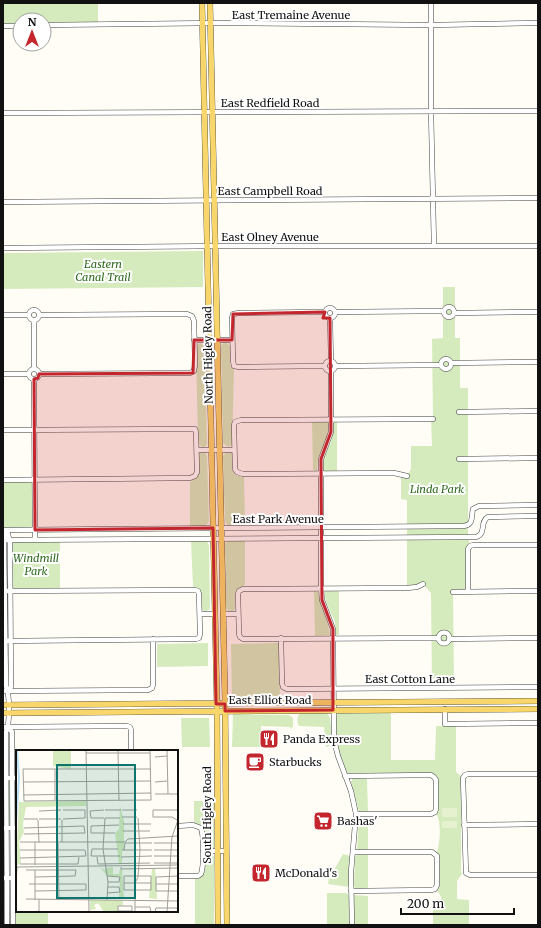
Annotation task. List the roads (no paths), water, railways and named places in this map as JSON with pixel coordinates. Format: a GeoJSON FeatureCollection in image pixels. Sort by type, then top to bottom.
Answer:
{"type":"FeatureCollection","features":[{"type":"Feature","properties":{"kind":"main road","name":"North Higley Road"},"geometry":{"type":"LineString","coordinates":[[202,3],[216,704]]}},
{"type":"Feature","properties":{"kind":"main road","name":"North Higley Road"},"geometry":{"type":"LineString","coordinates":[[210,3],[225,707]]}},
{"type":"Feature","properties":{"kind":"main road","name":"East Elliot Road"},"geometry":{"type":"LineString","coordinates":[[6,709],[217,711],[225,707],[333,703],[538,701]]}},
{"type":"Feature","properties":{"kind":"main road","name":"East Elliot Road"},"geometry":{"type":"LineString","coordinates":[[6,709],[216,704],[225,707],[333,710],[538,709]]}},
{"type":"Feature","properties":{"kind":"main road","name":"South Higley Road"},"geometry":{"type":"LineString","coordinates":[[216,704],[218,925]]}},
{"type":"Feature","properties":{"kind":"main road","name":"South Higley Road"},"geometry":{"type":"LineString","coordinates":[[225,707],[227,925]]}},
{"type":"Feature","properties":{"kind":"street"},"geometry":{"type":"LineString","coordinates":[[431,3],[431,112],[434,246]]}},
{"type":"Feature","properties":{"kind":"street","name":"East Tremaine Avenue"},"geometry":{"type":"LineString","coordinates":[[52,26],[202,24],[432,25],[538,23]]}},
{"type":"Feature","properties":{"kind":"street","name":"East Redfield Road"},"geometry":{"type":"LineString","coordinates":[[3,113],[538,111]]}},
{"type":"Feature","properties":{"kind":"street","name":"East Campbell Road"},"geometry":{"type":"LineString","coordinates":[[3,202],[538,198]]}},
{"type":"Feature","properties":{"kind":"street","name":"East Olney Avenue"},"geometry":{"type":"LineString","coordinates":[[3,248],[207,246],[538,246]]}},
{"type":"Feature","properties":{"kind":"street"},"geometry":{"type":"LineString","coordinates":[[326,366],[234,366],[232,361],[233,314],[325,312],[326,309],[330,308],[335,312],[444,311],[445,315],[449,317],[454,313],[538,312]]}},
{"type":"Feature","properties":{"kind":"street"},"geometry":{"type":"LineString","coordinates":[[3,315],[28,315],[34,310],[39,315],[186,314],[192,316],[194,321],[194,371],[190,373],[39,374]]}},
{"type":"Feature","properties":{"kind":"street"},"geometry":{"type":"LineString","coordinates":[[325,312],[326,316],[330,318]]}},
{"type":"Feature","properties":{"kind":"street"},"geometry":{"type":"LineString","coordinates":[[335,312],[330,318],[331,361],[334,362],[335,366]]}},
{"type":"Feature","properties":{"kind":"street"},"geometry":{"type":"LineString","coordinates":[[28,315],[30,319],[34,320]]}},
{"type":"Feature","properties":{"kind":"street"},"geometry":{"type":"LineString","coordinates":[[34,320],[37,319],[39,315]]}},
{"type":"Feature","properties":{"kind":"street"},"geometry":{"type":"LineString","coordinates":[[34,320],[34,369]]}},
{"type":"Feature","properties":{"kind":"street"},"geometry":{"type":"LineString","coordinates":[[194,340],[232,340]]}},
{"type":"Feature","properties":{"kind":"street"},"geometry":{"type":"LineString","coordinates":[[326,366],[327,362],[331,361]]}},
{"type":"Feature","properties":{"kind":"street"},"geometry":{"type":"LineString","coordinates":[[335,366],[442,365],[445,369],[448,369],[451,367],[451,363],[538,362]]}},
{"type":"Feature","properties":{"kind":"street"},"geometry":{"type":"LineString","coordinates":[[326,366],[327,370],[331,371]]}},
{"type":"Feature","properties":{"kind":"street"},"geometry":{"type":"LineString","coordinates":[[335,366],[331,371],[331,432],[321,459],[320,473],[322,600],[325,611],[331,621],[333,638],[334,740],[338,756],[351,791],[356,814],[351,891],[352,925]]}},
{"type":"Feature","properties":{"kind":"street"},"geometry":{"type":"LineString","coordinates":[[34,369],[37,370],[39,374]]}},
{"type":"Feature","properties":{"kind":"street"},"geometry":{"type":"LineString","coordinates":[[29,374],[30,371],[34,369]]}},
{"type":"Feature","properties":{"kind":"street"},"geometry":{"type":"LineString","coordinates":[[3,374],[29,374]]}},
{"type":"Feature","properties":{"kind":"street"},"geometry":{"type":"LineString","coordinates":[[29,374],[30,377],[34,379]]}},
{"type":"Feature","properties":{"kind":"street"},"geometry":{"type":"LineString","coordinates":[[34,379],[37,378],[39,374]]}},
{"type":"Feature","properties":{"kind":"street"},"geometry":{"type":"LineString","coordinates":[[34,379],[35,540]]}},
{"type":"Feature","properties":{"kind":"street"},"geometry":{"type":"LineString","coordinates":[[459,412],[538,411]]}},
{"type":"Feature","properties":{"kind":"street"},"geometry":{"type":"LineString","coordinates":[[407,476],[394,473],[243,474],[237,472],[235,468],[235,422],[241,420],[433,419]]}},
{"type":"Feature","properties":{"kind":"street"},"geometry":{"type":"LineString","coordinates":[[3,430],[194,428],[196,432],[197,472],[195,476],[190,478],[3,480]]}},
{"type":"Feature","properties":{"kind":"street"},"geometry":{"type":"LineString","coordinates":[[196,450],[234,450]]}},
{"type":"Feature","properties":{"kind":"street"},"geometry":{"type":"LineString","coordinates":[[459,459],[538,458]]}},
{"type":"Feature","properties":{"kind":"street","name":"East Park Avenue"},"geometry":{"type":"LineString","coordinates":[[5,530],[463,526],[468,525],[471,522],[473,509],[479,506],[538,505]]}},
{"type":"Feature","properties":{"kind":"street","name":"East Park Avenue"},"geometry":{"type":"LineString","coordinates":[[4,540],[476,537],[482,534],[484,521],[488,517],[538,516]]}},
{"type":"Feature","properties":{"kind":"street"},"geometry":{"type":"LineString","coordinates":[[5,530],[4,591],[6,641],[11,687],[6,691]]}},
{"type":"Feature","properties":{"kind":"street"},"geometry":{"type":"LineString","coordinates":[[5,530],[10,540],[10,591],[6,641]]}},
{"type":"Feature","properties":{"kind":"street"},"geometry":{"type":"LineString","coordinates":[[468,592],[468,549],[470,546],[538,545]]}},
{"type":"Feature","properties":{"kind":"street"},"geometry":{"type":"LineString","coordinates":[[423,584],[412,588],[239,590],[238,614],[240,637],[243,639],[438,638]]}},
{"type":"Feature","properties":{"kind":"street"},"geometry":{"type":"LineString","coordinates":[[4,591],[198,590],[200,614],[199,638],[153,640],[6,641]]}},
{"type":"Feature","properties":{"kind":"street"},"geometry":{"type":"LineString","coordinates":[[453,592],[538,592]]}},
{"type":"Feature","properties":{"kind":"street"},"geometry":{"type":"LineString","coordinates":[[200,614],[215,614]]}},
{"type":"Feature","properties":{"kind":"street"},"geometry":{"type":"LineString","coordinates":[[223,614],[238,614]]}},
{"type":"Feature","properties":{"kind":"street"},"geometry":{"type":"LineString","coordinates":[[438,638],[443,632],[447,634],[449,639]]}},
{"type":"Feature","properties":{"kind":"street","name":"East Cotton Lane"},"geometry":{"type":"LineString","coordinates":[[281,638],[282,683],[283,687],[288,689],[538,687]]}},
{"type":"Feature","properties":{"kind":"street"},"geometry":{"type":"LineString","coordinates":[[438,638],[443,644],[447,643],[449,639]]}},
{"type":"Feature","properties":{"kind":"street"},"geometry":{"type":"LineString","coordinates":[[449,639],[538,638]]}},
{"type":"Feature","properties":{"kind":"street"},"geometry":{"type":"LineString","coordinates":[[6,691],[148,690],[152,688],[153,685],[153,640]]}},
{"type":"Feature","properties":{"kind":"street"},"geometry":{"type":"LineString","coordinates":[[6,691],[4,778],[7,925]]}},
{"type":"Feature","properties":{"kind":"street"},"geometry":{"type":"LineString","coordinates":[[444,709],[445,724],[538,723]]}},
{"type":"Feature","properties":{"kind":"street"},"geometry":{"type":"LineString","coordinates":[[6,727],[130,727],[131,750]]}},
{"type":"Feature","properties":{"kind":"street"},"geometry":{"type":"LineString","coordinates":[[6,727],[12,732],[14,778],[15,878],[13,925]]}},
{"type":"Feature","properties":{"kind":"street"},"geometry":{"type":"LineString","coordinates":[[538,774],[465,775],[464,778],[466,873],[470,875],[538,875]]}},
{"type":"Feature","properties":{"kind":"street"},"geometry":{"type":"LineString","coordinates":[[346,776],[431,775],[436,780],[436,809],[435,812],[431,814],[356,814]]}},
{"type":"Feature","properties":{"kind":"street"},"geometry":{"type":"LineString","coordinates":[[4,778],[14,778]]}},
{"type":"Feature","properties":{"kind":"street"},"geometry":{"type":"LineString","coordinates":[[464,825],[538,824]]}},
{"type":"Feature","properties":{"kind":"street"},"geometry":{"type":"LineString","coordinates":[[178,826],[193,825],[201,828],[203,850],[203,869],[201,874],[198,876],[178,876]]}},
{"type":"Feature","properties":{"kind":"street"},"geometry":{"type":"LineString","coordinates":[[5,828],[15,828]]}},
{"type":"Feature","properties":{"kind":"street"},"geometry":{"type":"LineString","coordinates":[[203,850],[226,851]]}},
{"type":"Feature","properties":{"kind":"street"},"geometry":{"type":"LineString","coordinates":[[351,891],[435,889],[437,885],[437,856],[432,852],[353,852]]}},
{"type":"Feature","properties":{"kind":"street"},"geometry":{"type":"LineString","coordinates":[[5,878],[15,878]]}},
{"type":"Feature","properties":{"kind":"place","name":"Panda Express"},"geometry":{"type":"Point","coordinates":[269,739]}},
{"type":"Feature","properties":{"kind":"place","name":"Starbucks"},"geometry":{"type":"Point","coordinates":[255,762]}},
{"type":"Feature","properties":{"kind":"place","name":"Bashas'"},"geometry":{"type":"Point","coordinates":[323,821]}},
{"type":"Feature","properties":{"kind":"place","name":"McDonald's"},"geometry":{"type":"Point","coordinates":[261,873]}},
{"type":"Feature","properties":{"kind":"park label","name":"Eastern Canal Trail"},"geometry":{"type":"Point","coordinates":[103,270]}},
{"type":"Feature","properties":{"kind":"park label","name":"Linda Park"},"geometry":{"type":"Point","coordinates":[437,489]}},
{"type":"Feature","properties":{"kind":"park label","name":"Windmill Park"},"geometry":{"type":"Point","coordinates":[36,564]}}]}
